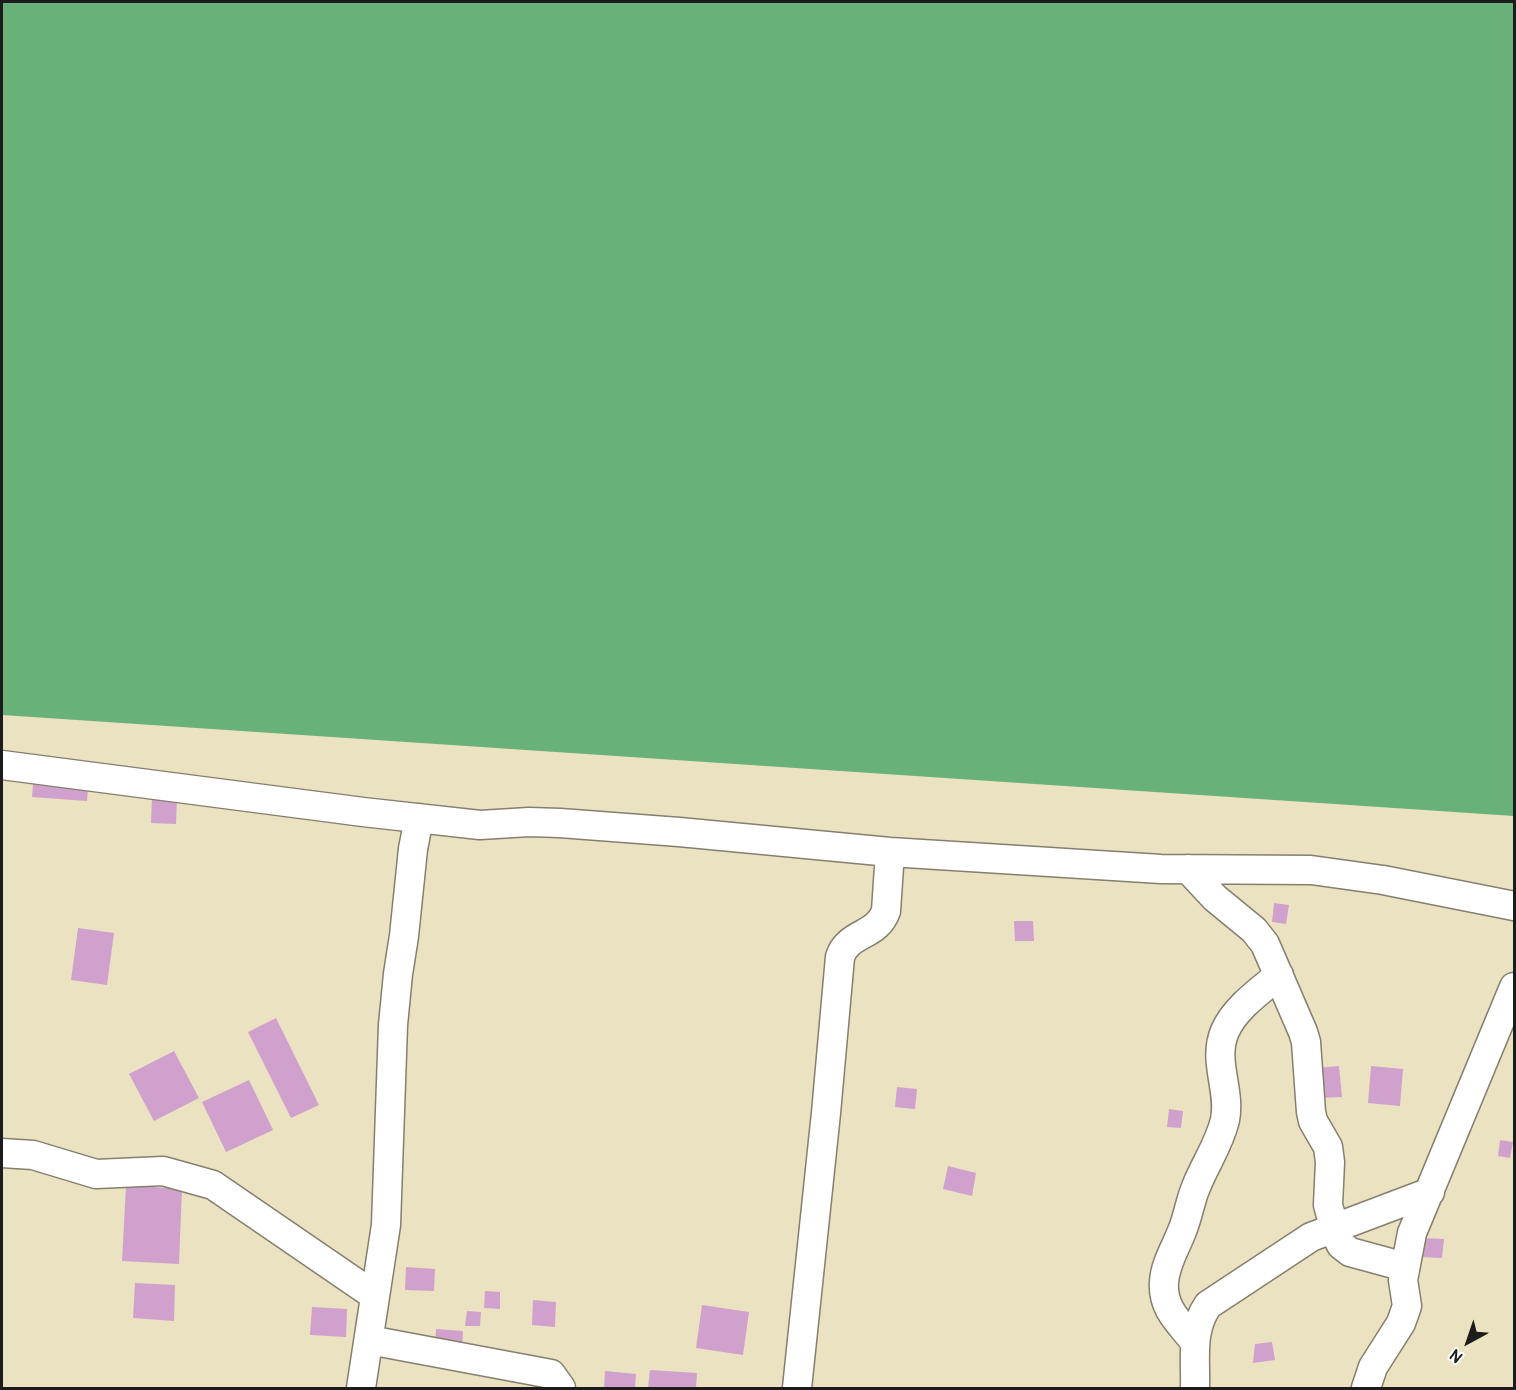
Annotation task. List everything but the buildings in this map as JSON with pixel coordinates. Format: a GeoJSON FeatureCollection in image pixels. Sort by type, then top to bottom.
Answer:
{"type":"FeatureCollection","features":[{"type":"Feature","properties":{"kind":"street"},"geometry":{"type":"LineString","coordinates":[[2,765],[480,825],[539,823],[655,830],[890,852],[1188,869],[1311,870],[1383,880],[1515,906]]}},
{"type":"Feature","properties":{"kind":"street"},"geometry":{"type":"LineString","coordinates":[[361,1389],[386,1224],[388,1134],[398,974],[419,818]]}},
{"type":"Feature","properties":{"kind":"street"},"geometry":{"type":"LineString","coordinates":[[797,1389],[840,957],[846,944],[877,927],[883,920],[886,911],[890,852]]}},
{"type":"Feature","properties":{"kind":"street"},"geometry":{"type":"LineString","coordinates":[[1188,869],[1215,898],[1254,930],[1265,944],[1279,975],[1305,1042],[1311,1112],[1313,1121],[1328,1147],[1330,1162],[1328,1205],[1341,1245],[1350,1252],[1405,1267]]}},
{"type":"Feature","properties":{"kind":"street"},"geometry":{"type":"LineString","coordinates":[[1194,1341],[1166,1304],[1164,1282],[1166,1270],[1183,1230],[1195,1188],[1211,1157],[1225,1118],[1226,1095],[1219,1048],[1225,1030],[1233,1017],[1279,975]]}},
{"type":"Feature","properties":{"kind":"street"},"geometry":{"type":"LineString","coordinates":[[1366,1389],[1374,1367],[1401,1323],[1407,1306],[1403,1280],[1413,1233],[1515,987]]}},
{"type":"Feature","properties":{"kind":"street"},"geometry":{"type":"LineString","coordinates":[[2,1153],[33,1155],[96,1174],[163,1171],[213,1185],[375,1296]]}},
{"type":"Feature","properties":{"kind":"street"},"geometry":{"type":"LineString","coordinates":[[1195,1389],[1194,1341],[1202,1314],[1208,1305],[1304,1241],[1430,1192]]}},
{"type":"Feature","properties":{"kind":"street"},"geometry":{"type":"LineString","coordinates":[[369,1340],[551,1374],[561,1389]]}},
{"type":"Feature","properties":{"kind":"green space"},"geometry":{"type":"Polygon","coordinates":[[[2,2],[1514,2],[1514,816],[2,715],[2,2]]]}}]}
